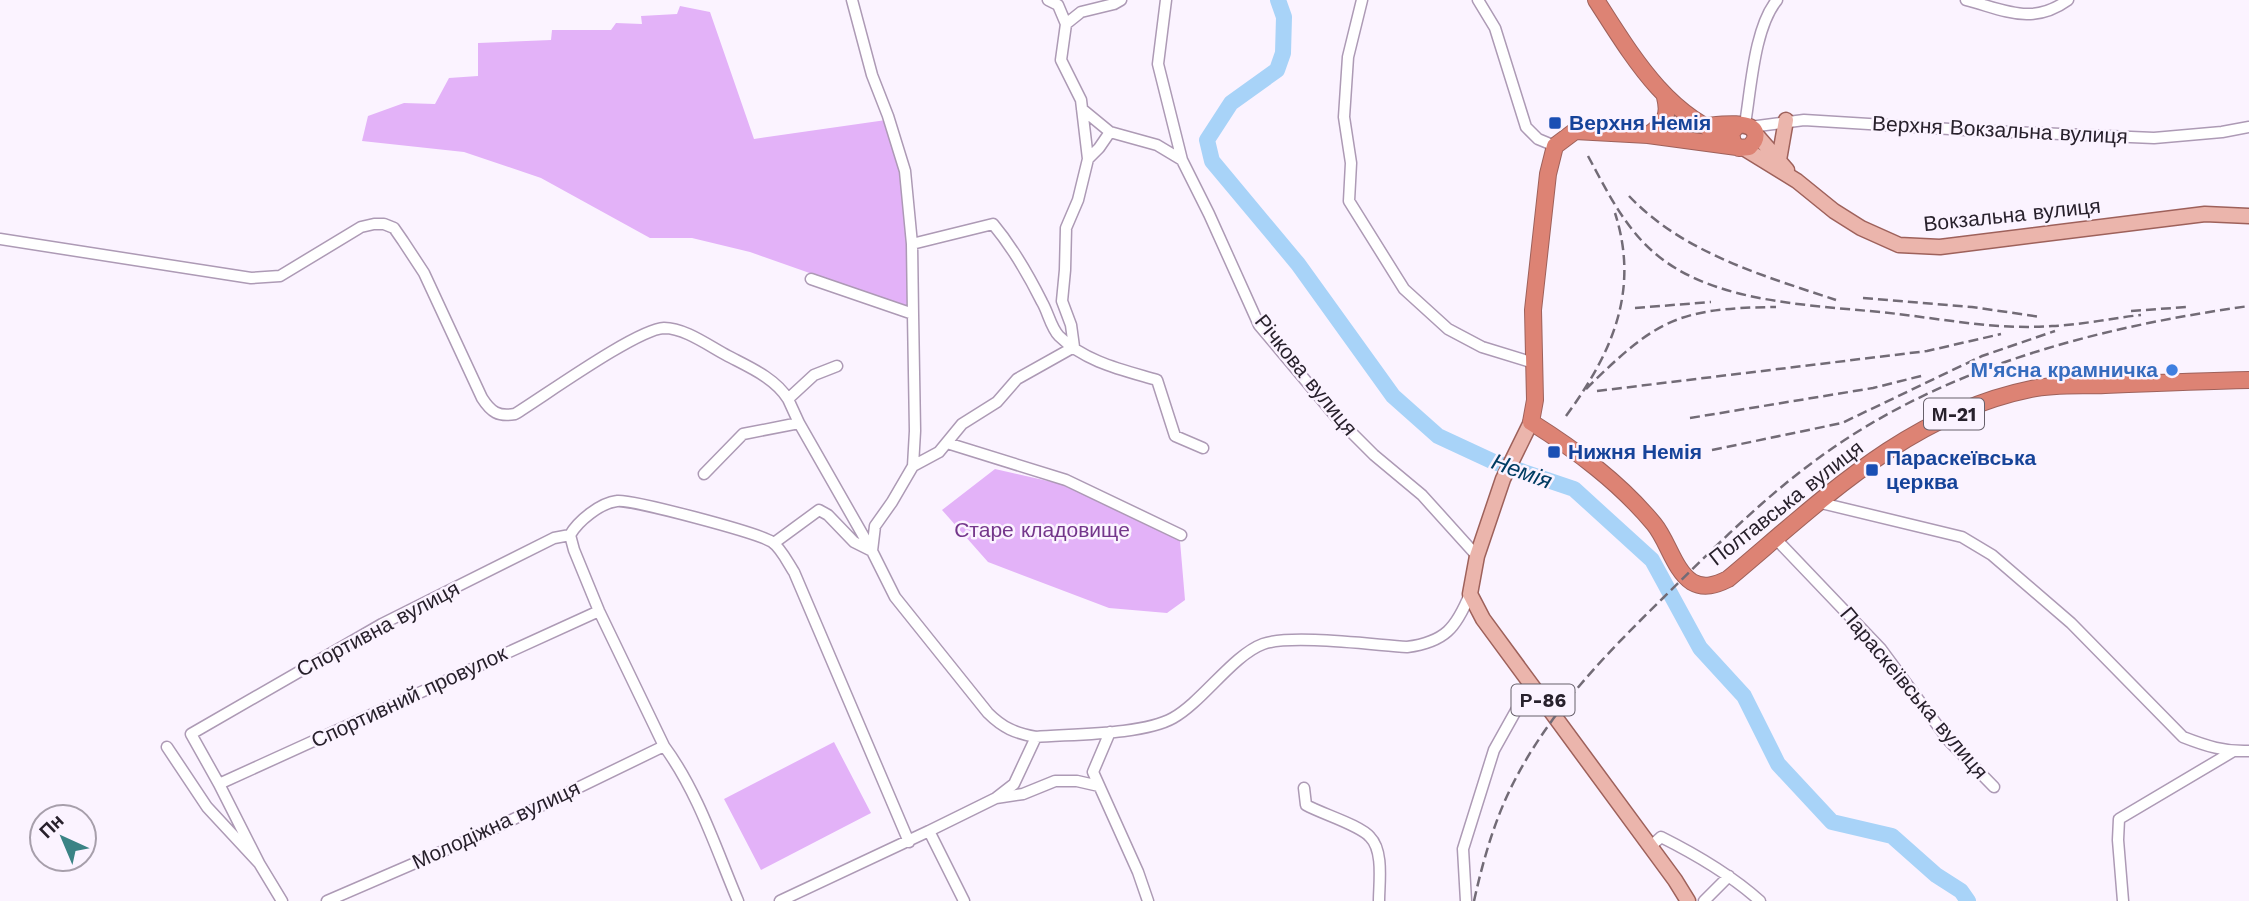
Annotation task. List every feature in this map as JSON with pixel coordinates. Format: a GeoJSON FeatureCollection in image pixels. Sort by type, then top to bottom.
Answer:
{"type":"FeatureCollection","features":[{"type":"Feature","properties":{"kind":"highway"},"geometry":{"type":"LineString","coordinates":[[1596,0],[1632,56],[1665,97],[1706,126],[1739,134]]}},
{"type":"Feature","properties":{"kind":"highway"},"geometry":{"type":"LineString","coordinates":[[1648,135],[1663,125],[1667,117],[1665,97]]}},
{"type":"Feature","properties":{"kind":"highway","name":"Вокзальна вулиця"},"geometry":{"type":"LineString","coordinates":[[1555,146],[1575,131],[1648,135],[1700,143],[1739,134]]}},
{"type":"Feature","properties":{"kind":"highway"},"geometry":{"type":"LineString","coordinates":[[1531,422],[1535,400],[1533,310],[1536,275],[1548,174],[1555,146]]}},
{"type":"Feature","properties":{"kind":"highway","name":"Полтавська вулиця"},"geometry":{"type":"LineString","coordinates":[[1531,422],[1577,451],[1629,497],[1655,525],[1683,572],[1694,583],[1711,586],[1735,573],[1817,502],[1891,447],[1933,423],[1975,404],[2033,389],[2249,380]]}},
{"type":"Feature","properties":{"kind":"main road"},"geometry":{"type":"LineString","coordinates":[[1779,160],[1786,120]]}},
{"type":"Feature","properties":{"kind":"main road","name":"Вокзальна вулиця"},"geometry":{"type":"LineString","coordinates":[[1739,134],[1779,160],[1797,181]]}},
{"type":"Feature","properties":{"kind":"main road","name":"Вокзальна вулиця"},"geometry":{"type":"LineString","coordinates":[[1739,134],[1834,211],[1861,228],[1899,245],[1940,247],[2205,214],[2249,216]]}},
{"type":"Feature","properties":{"kind":"main road"},"geometry":{"type":"LineString","coordinates":[[1470,594],[1476,556],[1503,480],[1531,422]]}},
{"type":"Feature","properties":{"kind":"main road","name":"Р-86"},"geometry":{"type":"LineString","coordinates":[[1470,594],[1483,619],[1651,846],[1688,901]]}},
{"type":"Feature","properties":{"kind":"street"},"geometry":{"type":"LineString","coordinates":[[852,0],[872,75],[905,171],[912,244],[915,431],[913,466],[875,526],[872,551]]}},
{"type":"Feature","properties":{"kind":"street"},"geometry":{"type":"LineString","coordinates":[[1048,0],[1058,5],[1066,24],[1061,60],[1080,100],[1088,159],[1078,200],[1066,228],[1062,301],[1071,325],[1074,347]]}},
{"type":"Feature","properties":{"kind":"street"},"geometry":{"type":"LineString","coordinates":[[1066,24],[1081,12],[1121,0]]}},
{"type":"Feature","properties":{"kind":"street","name":"Річкова вулиця"},"geometry":{"type":"LineString","coordinates":[[1166,0],[1158,64],[1182,160],[1259,325],[1337,418],[1374,455],[1422,495],[1476,556]]}},
{"type":"Feature","properties":{"kind":"street"},"geometry":{"type":"LineString","coordinates":[[1362,0],[1348,57],[1344,117],[1350,163],[1349,201],[1404,289],[1448,329],[1482,347],[1534,363]]}},
{"type":"Feature","properties":{"kind":"street"},"geometry":{"type":"LineString","coordinates":[[1478,0],[1495,28],[1526,127],[1538,139],[1555,146]]}},
{"type":"Feature","properties":{"kind":"street"},"geometry":{"type":"LineString","coordinates":[[1739,134],[1762,33],[1777,0]]}},
{"type":"Feature","properties":{"kind":"street"},"geometry":{"type":"LineString","coordinates":[[1966,0],[2032,16],[2053,10],[2068,0]]}},
{"type":"Feature","properties":{"kind":"street"},"geometry":{"type":"LineString","coordinates":[[1082,109],[1110,132],[1157,145],[1182,160]]}},
{"type":"Feature","properties":{"kind":"street","name":"Верхня Вокзальна вулиця"},"geometry":{"type":"LineString","coordinates":[[1739,134],[1786,120],[2154,138],[2249,127]]}},
{"type":"Feature","properties":{"kind":"street"},"geometry":{"type":"LineString","coordinates":[[1088,159],[1110,132]]}},
{"type":"Feature","properties":{"kind":"street"},"geometry":{"type":"LineString","coordinates":[[0,239],[251,278],[267,278],[279,276],[361,227],[384,224],[394,228],[424,272],[482,398],[494,413],[503,416],[515,414],[636,337],[663,328],[681,331],[755,370],[784,393],[895,597],[988,713],[1000,726],[1015,733],[1036,737],[1110,732],[1156,725],[1174,718],[1249,653],[1267,642],[1294,640],[1407,647],[1425,645],[1443,638],[1461,615],[1470,594]]}},
{"type":"Feature","properties":{"kind":"street"},"geometry":{"type":"LineString","coordinates":[[912,244],[993,224],[1009,244],[1030,279],[1057,334],[1085,356],[1157,380],[1175,436],[1203,448]]}},
{"type":"Feature","properties":{"kind":"street"},"geometry":{"type":"LineString","coordinates":[[811,279],[913,314]]}},
{"type":"Feature","properties":{"kind":"street"},"geometry":{"type":"LineString","coordinates":[[913,466],[939,452],[962,424],[997,402],[1017,379],[1074,347]]}},
{"type":"Feature","properties":{"kind":"street"},"geometry":{"type":"LineString","coordinates":[[788,400],[814,375],[837,366]]}},
{"type":"Feature","properties":{"kind":"street"},"geometry":{"type":"LineString","coordinates":[[704,474],[743,434],[799,423]]}},
{"type":"Feature","properties":{"kind":"street"},"geometry":{"type":"LineString","coordinates":[[947,443],[1066,480],[1181,535]]}},
{"type":"Feature","properties":{"kind":"street","name":"Спортивна вулиця"},"geometry":{"type":"LineString","coordinates":[[219,784],[191,734],[382,624],[554,538],[570,535],[575,527],[597,510],[617,501],[747,532],[775,543]]}},
{"type":"Feature","properties":{"kind":"street"},"geometry":{"type":"LineString","coordinates":[[1817,502],[1962,537],[1992,555],[2071,623],[2183,737],[2207,747],[2232,752],[2249,751]]}},
{"type":"Feature","properties":{"kind":"street"},"geometry":{"type":"LineString","coordinates":[[872,551],[854,542],[828,515],[819,510],[775,543],[794,572],[909,842]]}},
{"type":"Feature","properties":{"kind":"street"},"geometry":{"type":"LineString","coordinates":[[570,535],[599,611],[664,746],[692,792],[738,901]]}},
{"type":"Feature","properties":{"kind":"street","name":"Параскеївська вулиця"},"geometry":{"type":"LineString","coordinates":[[1775,538],[1881,649],[1949,741],[1994,786]]}},
{"type":"Feature","properties":{"kind":"street","name":"Спортивний провулок"},"geometry":{"type":"LineString","coordinates":[[219,784],[599,611]]}},
{"type":"Feature","properties":{"kind":"street"},"geometry":{"type":"LineString","coordinates":[[1465,901],[1463,849],[1494,751],[1518,707],[1536,691]]}},
{"type":"Feature","properties":{"kind":"street"},"geometry":{"type":"LineString","coordinates":[[1110,732],[1093,772],[1138,872],[1148,901]]}},
{"type":"Feature","properties":{"kind":"street"},"geometry":{"type":"LineString","coordinates":[[780,901],[909,842],[996,798],[1014,785],[1036,737]]}},
{"type":"Feature","properties":{"kind":"street","name":"Молодіжна вулиця"},"geometry":{"type":"LineString","coordinates":[[327,901],[486,832],[664,746]]}},
{"type":"Feature","properties":{"kind":"street"},"geometry":{"type":"LineString","coordinates":[[167,747],[207,807],[259,863]]}},
{"type":"Feature","properties":{"kind":"street"},"geometry":{"type":"LineString","coordinates":[[2123,901],[2119,819],[2232,752]]}},
{"type":"Feature","properties":{"kind":"street"},"geometry":{"type":"LineString","coordinates":[[996,798],[1023,794],[1055,781],[1077,781],[1099,786]]}},
{"type":"Feature","properties":{"kind":"street"},"geometry":{"type":"LineString","coordinates":[[219,784],[259,863],[282,901]]}},
{"type":"Feature","properties":{"kind":"street"},"geometry":{"type":"LineString","coordinates":[[1304,788],[1306,805],[1371,837],[1379,864],[1379,901]]}},
{"type":"Feature","properties":{"kind":"street"},"geometry":{"type":"LineString","coordinates":[[929,831],[964,901]]}},
{"type":"Feature","properties":{"kind":"street"},"geometry":{"type":"LineString","coordinates":[[1651,846],[1661,837],[1729,876],[1760,901]]}},
{"type":"Feature","properties":{"kind":"street"},"geometry":{"type":"LineString","coordinates":[[1704,901],[1729,876]]}},
{"type":"Feature","properties":{"kind":"green space"},"geometry":{"type":"Polygon","coordinates":[[[680,6],[710,12],[754,139],[886,120],[900,170],[908,238],[909,308],[750,252],[692,238],[650,238],[541,178],[464,152],[362,141],[368,116],[404,103],[435,104],[449,78],[478,76],[478,43],[551,40],[552,30],[611,30],[616,23],[642,24],[641,16],[677,14],[680,6]]]}},
{"type":"Feature","properties":{"kind":"green space","name":"Старе кладовище"},"geometry":{"type":"Polygon","coordinates":[[[995,469],[1061,484],[1180,541],[1185,600],[1167,613],[1109,608],[988,562],[942,510],[995,469]]]}},
{"type":"Feature","properties":{"kind":"green space"},"geometry":{"type":"Polygon","coordinates":[[[834,742],[871,813],[761,870],[724,799],[834,742]]]}},
{"type":"Feature","properties":{"kind":"waterway","name":"Немія"},"geometry":{"type":"LineString","coordinates":[[1278,0],[1284,17],[1283,53],[1277,70],[1231,103],[1207,140],[1212,161],[1298,264],[1393,396],[1438,436],[1494,462],[1574,489],[1652,560],[1700,648],[1744,696],[1778,764],[1832,822],[1892,836],[1936,875],[1961,891],[1968,901]]}},
{"type":"Feature","properties":{"kind":"railway"},"geometry":{"type":"LineString","coordinates":[[1588,156],[1619,212],[1650,249],[1687,274],[1744,295],[1807,305],[1994,326],[2063,325],[2141,315]]}},
{"type":"Feature","properties":{"kind":"railway"},"geometry":{"type":"LineString","coordinates":[[1629,196],[1650,216],[1699,248],[1753,272],[1836,300]]}},
{"type":"Feature","properties":{"kind":"railway"},"geometry":{"type":"LineString","coordinates":[[1566,416],[1597,369],[1617,320],[1623,295],[1624,269],[1622,242],[1615,213]]}},
{"type":"Feature","properties":{"kind":"railway"},"geometry":{"type":"LineString","coordinates":[[1863,298],[1972,307],[2041,317]]}},
{"type":"Feature","properties":{"kind":"railway"},"geometry":{"type":"LineString","coordinates":[[1635,308],[1711,302]]}},
{"type":"Feature","properties":{"kind":"railway"},"geometry":{"type":"LineString","coordinates":[[1474,901],[1488,847],[1507,796],[1538,740],[1556,715],[1597,666],[1641,620],[1778,489],[1868,425],[1971,375],[2080,339],[2249,306]]}},
{"type":"Feature","properties":{"kind":"railway"},"geometry":{"type":"LineString","coordinates":[[1586,389],[1631,347],[1670,322],[1714,311],[1776,307]]}},
{"type":"Feature","properties":{"kind":"railway"},"geometry":{"type":"LineString","coordinates":[[2131,311],[2187,307]]}},
{"type":"Feature","properties":{"kind":"railway"},"geometry":{"type":"LineString","coordinates":[[1712,450],[1842,423],[1982,356],[2055,331]]}},
{"type":"Feature","properties":{"kind":"railway"},"geometry":{"type":"LineString","coordinates":[[1597,391],[1927,351],[2001,334]]}},
{"type":"Feature","properties":{"kind":"railway"},"geometry":{"type":"LineString","coordinates":[[1690,418],[1873,388],[1925,375]]}},
{"type":"Feature","properties":{"kind":"place","name":"Верхня Немія"},"geometry":{"type":"Point","coordinates":[1555,123]}},
{"type":"Feature","properties":{"kind":"place","name":"М'ясна крамничка"},"geometry":{"type":"Point","coordinates":[2172,370]}},
{"type":"Feature","properties":{"kind":"place","name":"Нижня Немія"},"geometry":{"type":"Point","coordinates":[1554,452]}},
{"type":"Feature","properties":{"kind":"place","name":"Параскеївська церква"},"geometry":{"type":"Point","coordinates":[1872,470]}}]}
